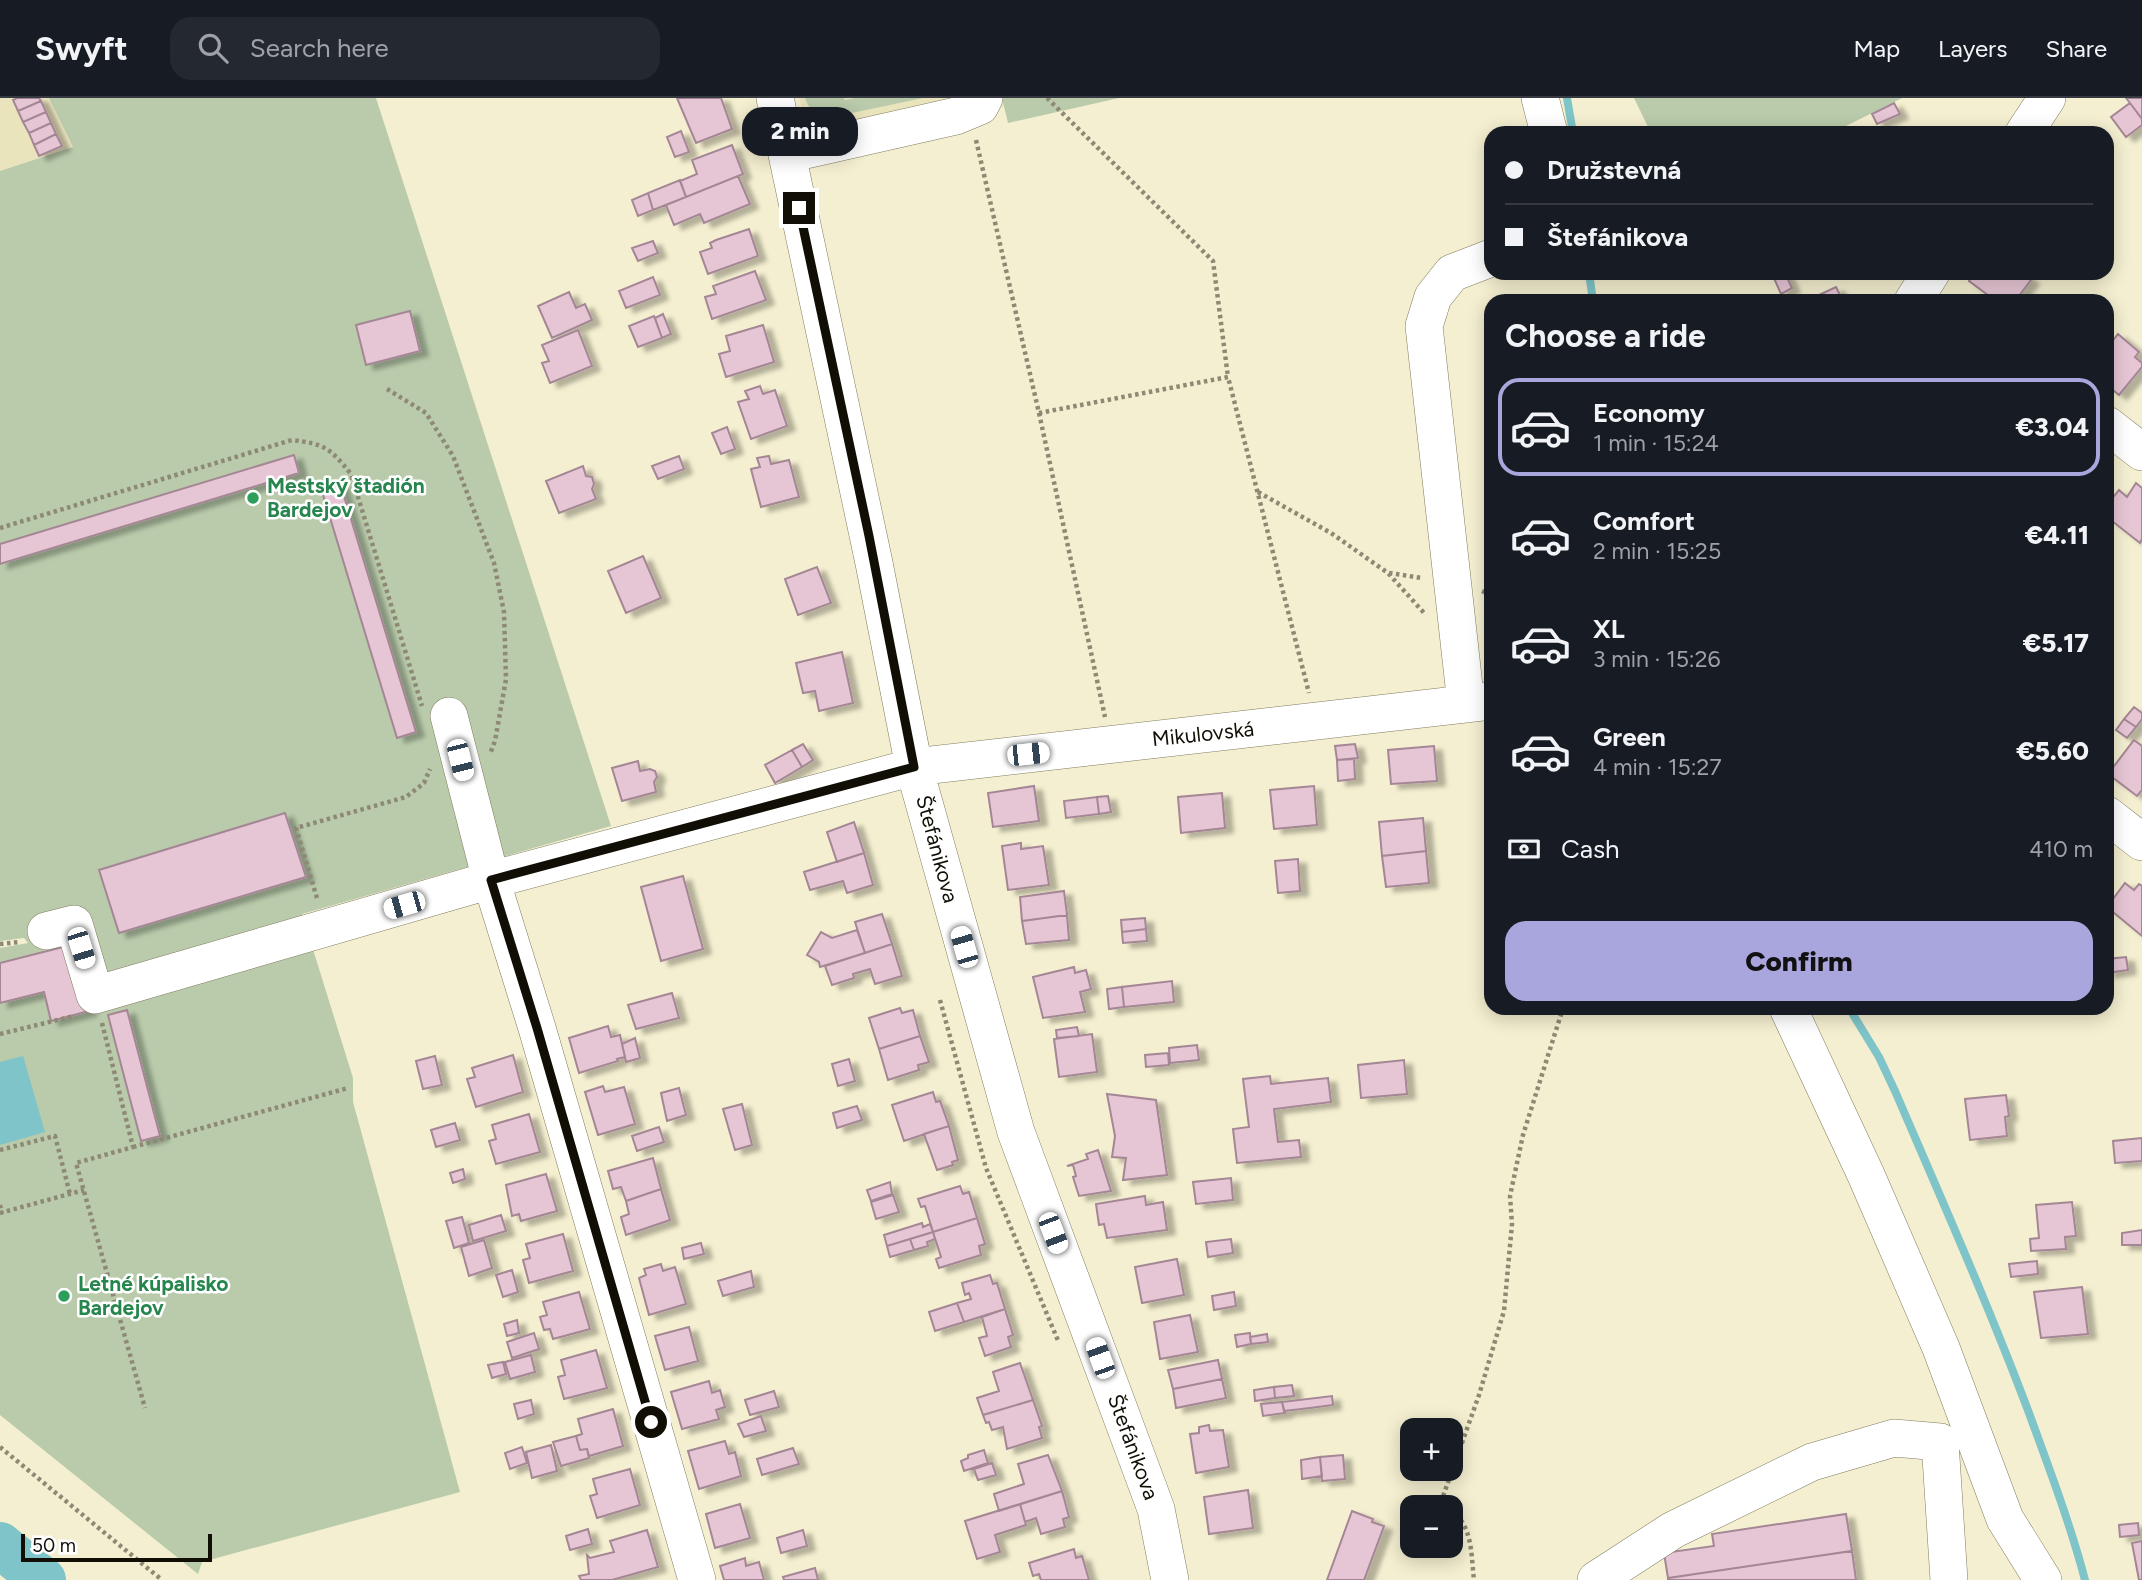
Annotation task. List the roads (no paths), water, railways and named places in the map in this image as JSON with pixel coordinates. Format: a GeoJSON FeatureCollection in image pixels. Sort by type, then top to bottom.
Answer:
{"type":"FeatureCollection","features":[{"type":"Feature","properties":{"kind":"street","name":"Štefánikova"},"geometry":{"type":"LineString","coordinates":[[775,98],[869,536],[914,767],[1016,1132],[1156,1509],[1170,1580]]}},
{"type":"Feature","properties":{"kind":"street"},"geometry":{"type":"LineString","coordinates":[[1540,98],[1547,126]]}},
{"type":"Feature","properties":{"kind":"street"},"geometry":{"type":"LineString","coordinates":[[2029,126],[2047,98]]}},
{"type":"Feature","properties":{"kind":"street"},"geometry":{"type":"LineString","coordinates":[[788,154],[977,105]]}},
{"type":"Feature","properties":{"kind":"street"},"geometry":{"type":"LineString","coordinates":[[1478,702],[1460,652],[1423,326],[1433,297],[1452,274],[1484,261]]}},
{"type":"Feature","properties":{"kind":"street"},"geometry":{"type":"LineString","coordinates":[[2114,430],[2142,452]]}},
{"type":"Feature","properties":{"kind":"street","name":"Mikulovská"},"geometry":{"type":"LineString","coordinates":[[46,931],[74,924],[97,1002],[313,916],[491,880],[914,767],[1478,702]]}},
{"type":"Feature","properties":{"kind":"street"},"geometry":{"type":"LineString","coordinates":[[436,713],[471,804],[697,1580]]}},
{"type":"Feature","properties":{"kind":"street"},"geometry":{"type":"LineString","coordinates":[[2114,820],[2142,842]]}},
{"type":"Feature","properties":{"kind":"street"},"geometry":{"type":"LineString","coordinates":[[1790,1015],[1866,1175],[1936,1336],[2005,1519],[2043,1580]]}},
{"type":"Feature","properties":{"kind":"street"},"geometry":{"type":"LineString","coordinates":[[1596,1580],[1672,1530],[1812,1462],[1894,1438],[1940,1442],[1949,1580]]}},
{"type":"Feature","properties":{"kind":"water"},"geometry":{"type":"Polygon","coordinates":[[[23,1056],[45,1132],[0,1145],[0,1062],[23,1056]]]}},
{"type":"Feature","properties":{"kind":"waterway"},"geometry":{"type":"LineString","coordinates":[[1567,98],[1572,126]]}},
{"type":"Feature","properties":{"kind":"waterway"},"geometry":{"type":"LineString","coordinates":[[1590,280],[1592,294]]}},
{"type":"Feature","properties":{"kind":"waterway"},"geometry":{"type":"LineString","coordinates":[[1853,1015],[1879,1057],[1895,1091],[1981,1291],[2044,1454],[2085,1580]]}},
{"type":"Feature","properties":{"kind":"waterway"},"geometry":{"type":"LineString","coordinates":[[0,1545],[43,1580]]}},
{"type":"Feature","properties":{"kind":"place","name":"Mestský štadión Bardejov"},"geometry":{"type":"Point","coordinates":[253,498]}},
{"type":"Feature","properties":{"kind":"place","name":"Letné kúpalisko Bardejov"},"geometry":{"type":"Point","coordinates":[64,1296]}}]}
